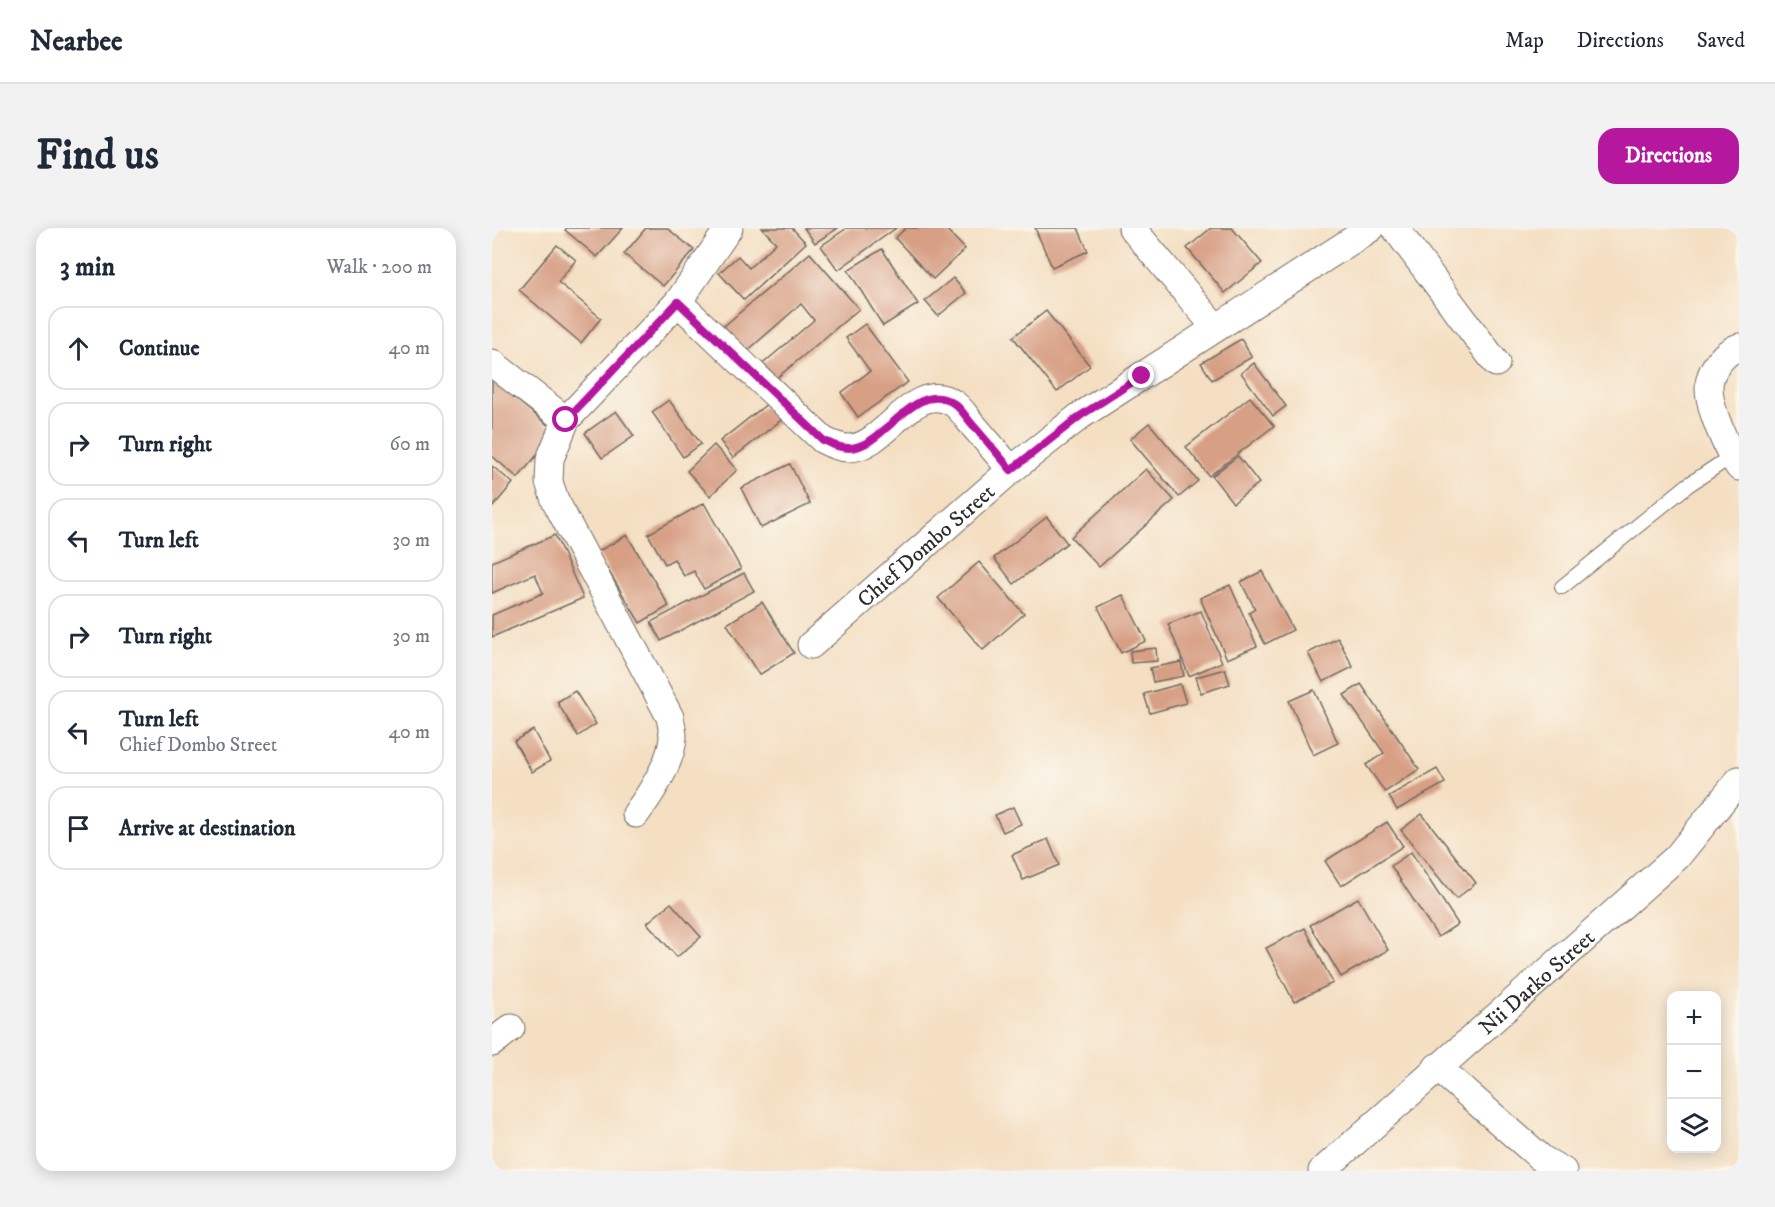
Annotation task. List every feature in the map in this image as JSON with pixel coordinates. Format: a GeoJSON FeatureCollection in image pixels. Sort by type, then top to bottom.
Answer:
{"type":"FeatureCollection","features":[{"type":"Feature","properties":{"kind":"street"},"geometry":{"type":"LineString","coordinates":[[636,814],[650,796],[664,767],[673,738],[670,717],[555,500],[549,482],[550,459],[566,420],[678,302],[729,228]]}},
{"type":"Feature","properties":{"kind":"street"},"geometry":{"type":"LineString","coordinates":[[1132,228],[1216,328]]}},
{"type":"Feature","properties":{"kind":"street","name":"Chief Dombo Street"},"geometry":{"type":"LineString","coordinates":[[811,645],[1011,470],[1080,416],[1371,228]]}},
{"type":"Feature","properties":{"kind":"street"},"geometry":{"type":"LineString","coordinates":[[1395,228],[1496,363]]}},
{"type":"Feature","properties":{"kind":"street"},"geometry":{"type":"LineString","coordinates":[[678,302],[823,440],[837,447],[863,446],[915,405],[928,398],[940,397],[955,404],[1011,470]]}},
{"type":"Feature","properties":{"kind":"street"},"geometry":{"type":"LineString","coordinates":[[1736,462],[1720,429],[1709,386],[1714,368],[1730,350],[1739,347]]}},
{"type":"Feature","properties":{"kind":"street"},"geometry":{"type":"LineString","coordinates":[[492,363],[566,420]]}},
{"type":"Feature","properties":{"kind":"street","name":"Nii Darko Street"},"geometry":{"type":"LineString","coordinates":[[1322,1171],[1677,856],[1739,780]]}},
{"type":"Feature","properties":{"kind":"street"},"geometry":{"type":"LineString","coordinates":[[1437,1067],[1526,1146],[1542,1159],[1563,1171]]}},
{"type":"Feature","properties":{"kind":"lane"},"geometry":{"type":"LineString","coordinates":[[1562,587],[1688,485],[1736,462]]}},
{"type":"Feature","properties":{"kind":"building"},"geometry":{"type":"Polygon","coordinates":[[[567,228],[623,228],[597,257],[565,230],[567,228]]]}},
{"type":"Feature","properties":{"kind":"building"},"geometry":{"type":"Polygon","coordinates":[[[646,228],[667,228],[694,250],[663,286],[624,254],[646,228]]]}},
{"type":"Feature","properties":{"kind":"building"},"geometry":{"type":"Polygon","coordinates":[[[762,228],[792,228],[806,243],[744,300],[719,273],[738,256],[749,268],[776,243],[762,228]]]}},
{"type":"Feature","properties":{"kind":"building"},"geometry":{"type":"Polygon","coordinates":[[[804,228],[838,228],[815,243],[804,228]]]}},
{"type":"Feature","properties":{"kind":"building"},"geometry":{"type":"Polygon","coordinates":[[[847,228],[896,228],[838,270],[821,246],[847,228]]]}},
{"type":"Feature","properties":{"kind":"building"},"geometry":{"type":"Polygon","coordinates":[[[906,228],[945,228],[965,249],[933,279],[895,238],[906,228]]]}},
{"type":"Feature","properties":{"kind":"building"},"geometry":{"type":"Polygon","coordinates":[[[1035,228],[1078,228],[1088,251],[1052,267],[1035,228]]]}},
{"type":"Feature","properties":{"kind":"building"},"geometry":{"type":"Polygon","coordinates":[[[1211,228],[1232,228],[1262,263],[1225,293],[1187,248],[1211,228]]]}},
{"type":"Feature","properties":{"kind":"building"},"geometry":{"type":"Polygon","coordinates":[[[557,245],[576,260],[558,282],[601,318],[581,343],[519,290],[557,245]]]}},
{"type":"Feature","properties":{"kind":"building"},"geometry":{"type":"Polygon","coordinates":[[[882,249],[918,304],[883,326],[848,270],[882,249]]]}},
{"type":"Feature","properties":{"kind":"building"},"geometry":{"type":"Polygon","coordinates":[[[810,253],[859,309],[772,382],[759,367],[814,320],[801,304],[746,352],[724,326],[810,253]]]}},
{"type":"Feature","properties":{"kind":"building"},"geometry":{"type":"Polygon","coordinates":[[[953,278],[966,293],[938,316],[925,301],[953,278]]]}},
{"type":"Feature","properties":{"kind":"building"},"geometry":{"type":"Polygon","coordinates":[[[1046,311],[1090,366],[1057,392],[1013,337],[1046,311]]]}},
{"type":"Feature","properties":{"kind":"building"},"geometry":{"type":"Polygon","coordinates":[[[865,324],[908,382],[858,417],[841,393],[870,371],[846,338],[865,324]]]}},
{"type":"Feature","properties":{"kind":"building"},"geometry":{"type":"Polygon","coordinates":[[[1241,339],[1252,357],[1212,380],[1201,363],[1241,339]]]}},
{"type":"Feature","properties":{"kind":"building"},"geometry":{"type":"Polygon","coordinates":[[[1254,363],[1286,406],[1273,416],[1241,373],[1254,363]]]}},
{"type":"Feature","properties":{"kind":"building"},"geometry":{"type":"Polygon","coordinates":[[[492,379],[556,432],[518,478],[492,456],[492,379]]]}},
{"type":"Feature","properties":{"kind":"building"},"geometry":{"type":"Polygon","coordinates":[[[1250,397],[1274,426],[1209,476],[1186,447],[1250,397]]]}},
{"type":"Feature","properties":{"kind":"building"},"geometry":{"type":"Polygon","coordinates":[[[669,400],[701,444],[683,457],[652,412],[669,400]]]}},
{"type":"Feature","properties":{"kind":"building"},"geometry":{"type":"Polygon","coordinates":[[[772,400],[785,417],[733,458],[720,441],[772,400]]]}},
{"type":"Feature","properties":{"kind":"building"},"geometry":{"type":"Polygon","coordinates":[[[616,411],[634,436],[602,458],[585,433],[616,411]]]}},
{"type":"Feature","properties":{"kind":"building"},"geometry":{"type":"Polygon","coordinates":[[[1149,423],[1198,481],[1179,497],[1130,439],[1149,423]]]}},
{"type":"Feature","properties":{"kind":"building"},"geometry":{"type":"Polygon","coordinates":[[[714,445],[737,470],[710,496],[687,471],[714,445]]]}},
{"type":"Feature","properties":{"kind":"building"},"geometry":{"type":"Polygon","coordinates":[[[1238,456],[1259,483],[1233,503],[1212,476],[1238,456]]]}},
{"type":"Feature","properties":{"kind":"building"},"geometry":{"type":"Polygon","coordinates":[[[790,464],[810,504],[761,528],[741,488],[790,464]]]}},
{"type":"Feature","properties":{"kind":"building"},"geometry":{"type":"Polygon","coordinates":[[[492,466],[513,483],[492,508],[492,466]]]}},
{"type":"Feature","properties":{"kind":"building"},"geometry":{"type":"Polygon","coordinates":[[[1146,469],[1174,500],[1099,567],[1071,537],[1146,469]]]}},
{"type":"Feature","properties":{"kind":"building"},"geometry":{"type":"Polygon","coordinates":[[[704,503],[741,569],[704,589],[694,571],[684,576],[674,559],[665,564],[648,534],[704,503]]]}},
{"type":"Feature","properties":{"kind":"building"},"geometry":{"type":"Polygon","coordinates":[[[1047,517],[1067,543],[1014,584],[994,558],[1047,517]]]}},
{"type":"Feature","properties":{"kind":"building"},"geometry":{"type":"Polygon","coordinates":[[[555,535],[583,598],[492,637],[492,615],[543,593],[535,574],[492,593],[492,562],[555,535]]]}},
{"type":"Feature","properties":{"kind":"building"},"geometry":{"type":"Polygon","coordinates":[[[627,535],[669,606],[640,623],[597,552],[627,535]]]}},
{"type":"Feature","properties":{"kind":"building"},"geometry":{"type":"Polygon","coordinates":[[[979,562],[1024,614],[983,650],[938,598],[979,562]]]}},
{"type":"Feature","properties":{"kind":"building"},"geometry":{"type":"Polygon","coordinates":[[[1262,571],[1293,630],[1265,644],[1249,613],[1255,609],[1241,582],[1262,571]]]}},
{"type":"Feature","properties":{"kind":"building"},"geometry":{"type":"Polygon","coordinates":[[[744,573],[754,591],[661,641],[651,622],[744,573]]]}},
{"type":"Feature","properties":{"kind":"building"},"geometry":{"type":"Polygon","coordinates":[[[1230,585],[1257,646],[1227,659],[1200,598],[1230,585]]]}},
{"type":"Feature","properties":{"kind":"building"},"geometry":{"type":"Polygon","coordinates":[[[1123,595],[1146,641],[1121,653],[1098,607],[1123,595]]]}},
{"type":"Feature","properties":{"kind":"building"},"geometry":{"type":"Polygon","coordinates":[[[762,602],[794,653],[759,675],[727,624],[762,602]]]}},
{"type":"Feature","properties":{"kind":"building"},"geometry":{"type":"Polygon","coordinates":[[[1201,611],[1222,662],[1189,676],[1168,624],[1201,611]]]}},
{"type":"Feature","properties":{"kind":"building"},"geometry":{"type":"Polygon","coordinates":[[[1338,638],[1353,667],[1323,682],[1308,653],[1338,638]]]}},
{"type":"Feature","properties":{"kind":"building"},"geometry":{"type":"Polygon","coordinates":[[[1156,648],[1157,661],[1131,663],[1130,651],[1156,648]]]}},
{"type":"Feature","properties":{"kind":"building"},"geometry":{"type":"Polygon","coordinates":[[[1181,662],[1184,676],[1153,682],[1150,668],[1181,662]]]}},
{"type":"Feature","properties":{"kind":"building"},"geometry":{"type":"Polygon","coordinates":[[[1225,669],[1230,684],[1201,693],[1196,677],[1225,669]]]}},
{"type":"Feature","properties":{"kind":"building"},"geometry":{"type":"Polygon","coordinates":[[[1180,684],[1186,703],[1150,713],[1144,694],[1180,684]]]}},
{"type":"Feature","properties":{"kind":"building"},"geometry":{"type":"Polygon","coordinates":[[[1361,684],[1419,769],[1385,792],[1366,765],[1384,753],[1344,695],[1361,684]]]}},
{"type":"Feature","properties":{"kind":"building"},"geometry":{"type":"Polygon","coordinates":[[[1314,690],[1338,743],[1313,755],[1289,701],[1314,690]]]}},
{"type":"Feature","properties":{"kind":"building"},"geometry":{"type":"Polygon","coordinates":[[[575,691],[596,724],[578,736],[557,702],[575,691]]]}},
{"type":"Feature","properties":{"kind":"building"},"geometry":{"type":"Polygon","coordinates":[[[533,730],[550,761],[532,772],[514,741],[533,730]]]}},
{"type":"Feature","properties":{"kind":"building"},"geometry":{"type":"Polygon","coordinates":[[[1437,769],[1445,783],[1397,810],[1389,796],[1437,769]]]}},
{"type":"Feature","properties":{"kind":"building"},"geometry":{"type":"Polygon","coordinates":[[[1013,807],[1021,824],[1003,832],[995,815],[1013,807]]]}},
{"type":"Feature","properties":{"kind":"building"},"geometry":{"type":"Polygon","coordinates":[[[1422,814],[1476,883],[1456,899],[1401,830],[1422,814]]]}},
{"type":"Feature","properties":{"kind":"building"},"geometry":{"type":"Polygon","coordinates":[[[1387,822],[1403,846],[1341,886],[1325,861],[1387,822]]]}},
{"type":"Feature","properties":{"kind":"building"},"geometry":{"type":"Polygon","coordinates":[[[1048,839],[1059,865],[1023,880],[1012,855],[1048,839]]]}},
{"type":"Feature","properties":{"kind":"building"},"geometry":{"type":"Polygon","coordinates":[[[1411,852],[1458,924],[1438,937],[1391,866],[1411,852]]]}},
{"type":"Feature","properties":{"kind":"building"},"geometry":{"type":"Polygon","coordinates":[[[1358,898],[1388,950],[1341,977],[1310,925],[1358,898]]]}},
{"type":"Feature","properties":{"kind":"building"},"geometry":{"type":"Polygon","coordinates":[[[671,903],[701,937],[677,957],[647,923],[671,903]]]}},
{"type":"Feature","properties":{"kind":"building"},"geometry":{"type":"Polygon","coordinates":[[[1305,928],[1333,983],[1294,1002],[1266,948],[1305,928]]]}},
{"type":"Feature","properties":{"kind":"route"},"geometry":{"type":"LineString","coordinates":[[566,420],[678,302],[823,440],[837,447],[863,446],[915,405],[928,398],[940,397],[955,404],[1011,470],[1080,416],[1142,376]]}}]}
